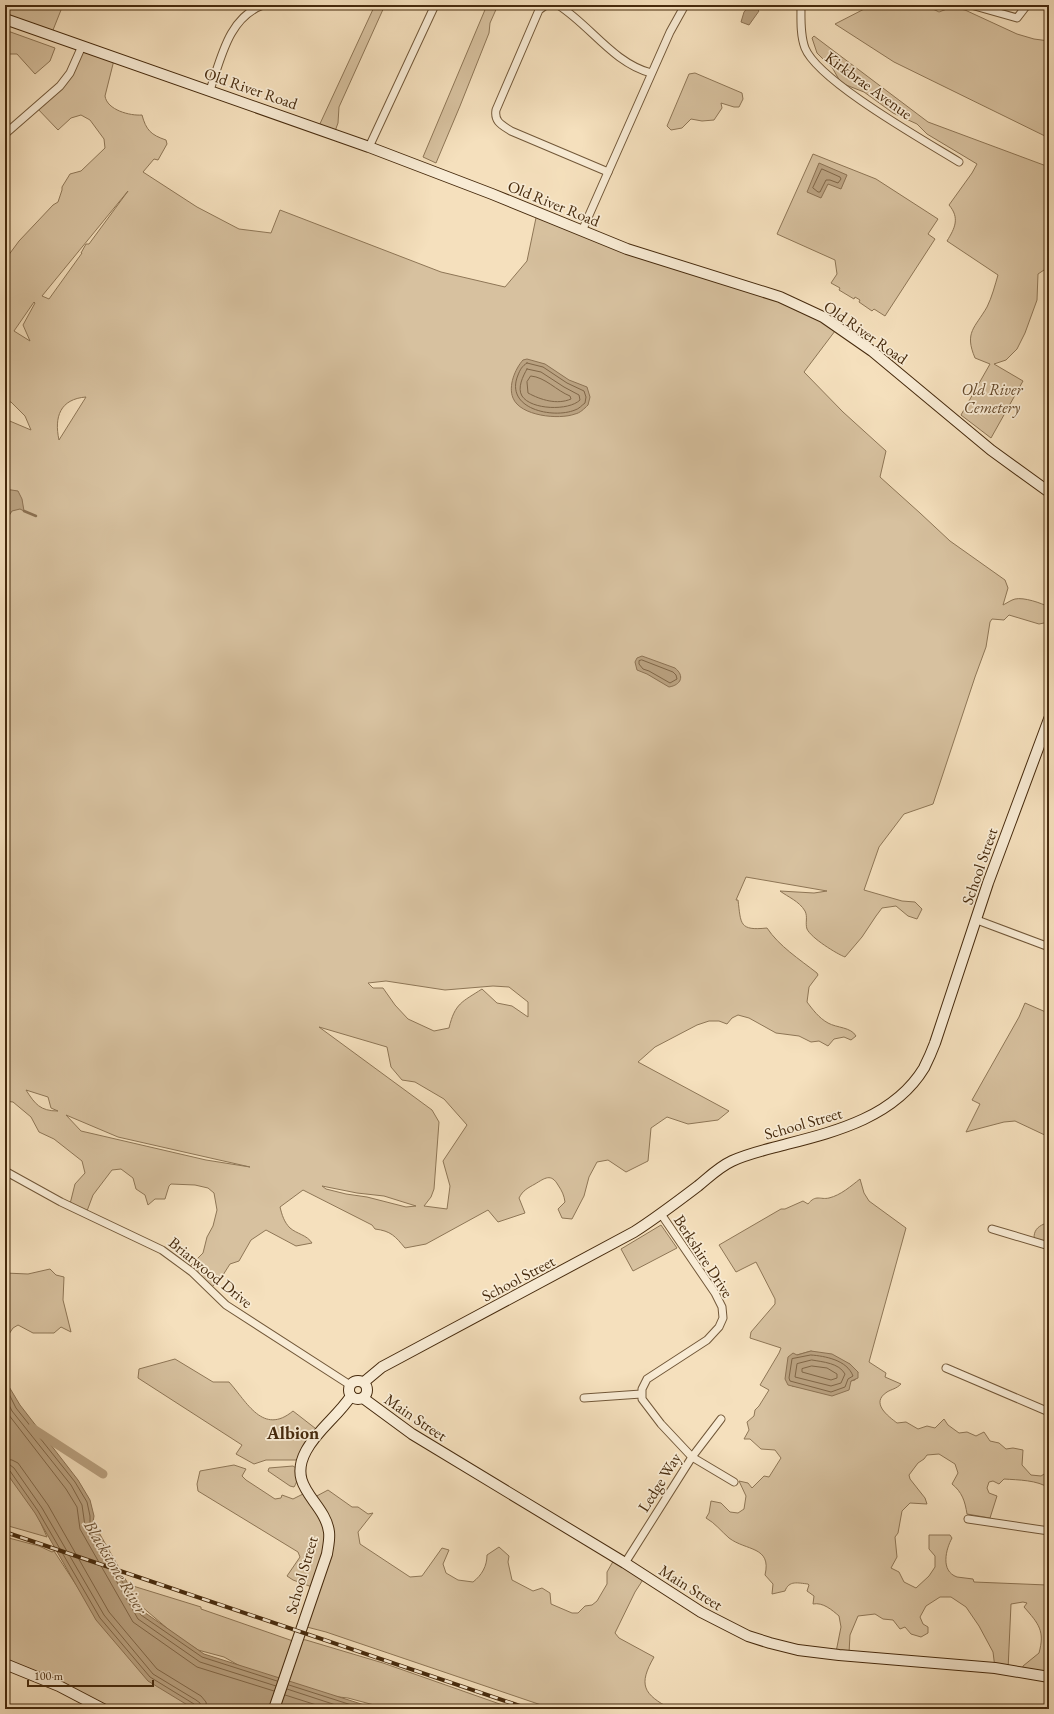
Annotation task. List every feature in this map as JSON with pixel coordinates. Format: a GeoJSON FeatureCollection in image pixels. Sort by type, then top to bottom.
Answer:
{"type":"FeatureCollection","features":[{"type":"Feature","properties":{"kind":"street"},"geometry":{"type":"LineString","coordinates":[[210,90],[232,31],[244,16],[263,5]]}},
{"type":"Feature","properties":{"kind":"street"},"geometry":{"type":"LineString","coordinates":[[369,147],[435,5]]}},
{"type":"Feature","properties":{"kind":"street"},"geometry":{"type":"LineString","coordinates":[[546,5],[539,10],[496,110],[495,116],[501,124],[512,131],[608,172]]}},
{"type":"Feature","properties":{"kind":"street"},"geometry":{"type":"LineString","coordinates":[[558,5],[626,62],[651,74]]}},
{"type":"Feature","properties":{"kind":"street"},"geometry":{"type":"LineString","coordinates":[[582,231],[670,32],[685,5]]}},
{"type":"Feature","properties":{"kind":"street","name":"Kirkbrae Avenue"},"geometry":{"type":"LineString","coordinates":[[801,5],[802,37],[805,48],[812,60],[822,70],[876,109],[959,162]]}},
{"type":"Feature","properties":{"kind":"street"},"geometry":{"type":"LineString","coordinates":[[971,5],[1017,18],[1027,5]]}},
{"type":"Feature","properties":{"kind":"street","name":"Old River Road"},"geometry":{"type":"LineString","coordinates":[[5,19],[369,147],[649,257],[780,297],[823,317],[872,351],[990,450],[1049,492]]}},
{"type":"Feature","properties":{"kind":"street"},"geometry":{"type":"LineString","coordinates":[[5,134],[60,86],[70,73],[82,46]]}},
{"type":"Feature","properties":{"kind":"street","name":"School Street"},"geometry":{"type":"LineString","coordinates":[[350,1385],[354,1381],[359,1380],[364,1382],[382,1367],[626,1236],[661,1214],[728,1163],[744,1156],[834,1132],[856,1123],[889,1104],[906,1089],[923,1068],[935,1043],[988,883],[1049,719]]}},
{"type":"Feature","properties":{"kind":"street"},"geometry":{"type":"LineString","coordinates":[[977,920],[1049,947]]}},
{"type":"Feature","properties":{"kind":"street","name":"Briarwood Drive"},"geometry":{"type":"LineString","coordinates":[[5,1171],[60,1202],[162,1250],[192,1272],[226,1305],[350,1385]]}},
{"type":"Feature","properties":{"kind":"street","name":"Berkshire Drive"},"geometry":{"type":"LineString","coordinates":[[641,1394],[648,1379],[707,1340],[719,1327],[723,1318],[722,1308],[715,1293],[661,1214]]}},
{"type":"Feature","properties":{"kind":"street"},"geometry":{"type":"LineString","coordinates":[[992,1229],[1049,1246]]}},
{"type":"Feature","properties":{"kind":"street"},"geometry":{"type":"LineString","coordinates":[[946,1368],[1049,1412]]}},
{"type":"Feature","properties":{"kind":"street"},"geometry":{"type":"LineString","coordinates":[[350,1385],[348,1389],[351,1396],[359,1400],[367,1394],[368,1388],[364,1382]]}},
{"type":"Feature","properties":{"kind":"street"},"geometry":{"type":"LineString","coordinates":[[584,1398],[641,1394],[645,1404],[661,1424],[692,1457],[734,1482]]}},
{"type":"Feature","properties":{"kind":"street","name":"School Street"},"geometry":{"type":"LineString","coordinates":[[274,1709],[325,1556],[329,1532],[323,1516],[304,1489],[300,1469],[306,1451],[312,1441],[351,1396]]}},
{"type":"Feature","properties":{"kind":"street","name":"Main Street"},"geometry":{"type":"LineString","coordinates":[[363,1398],[412,1434],[723,1624],[753,1638],[778,1646],[839,1655],[995,1668],[1049,1677]]}},
{"type":"Feature","properties":{"kind":"street","name":"Ledge Way"},"geometry":{"type":"LineString","coordinates":[[625,1563],[692,1457],[721,1419]]}},
{"type":"Feature","properties":{"kind":"street"},"geometry":{"type":"LineString","coordinates":[[968,1519],[1049,1532]]}},
{"type":"Feature","properties":{"kind":"street"},"geometry":{"type":"LineString","coordinates":[[5,1664],[59,1686],[103,1709]]}},
{"type":"Feature","properties":{"kind":"green space"},"geometry":{"type":"Polygon","coordinates":[[[5,5],[63,5],[51,35],[14,22],[5,12],[5,5]]]}},
{"type":"Feature","properties":{"kind":"green space"},"geometry":{"type":"Polygon","coordinates":[[[375,5],[385,5],[339,107],[338,123],[334,134],[318,128],[375,5]]]}},
{"type":"Feature","properties":{"kind":"green space"},"geometry":{"type":"Polygon","coordinates":[[[487,5],[498,5],[490,23],[489,33],[436,163],[423,157],[487,5]]]}},
{"type":"Feature","properties":{"kind":"green space"},"geometry":{"type":"Polygon","coordinates":[[[872,5],[925,5],[939,12],[952,7],[965,10],[1017,34],[1034,39],[1049,41],[1049,138],[894,62],[835,24],[872,5]]]}},
{"type":"Feature","properties":{"kind":"green space"},"geometry":{"type":"Polygon","coordinates":[[[5,30],[55,48],[50,61],[35,74],[17,54],[5,54],[5,30]]]}},
{"type":"Feature","properties":{"kind":"green space","name":"Old River Cemetery"},"geometry":{"type":"Polygon","coordinates":[[[814,36],[928,122],[1049,167],[1049,270],[1044,270],[1038,274],[1037,300],[1025,333],[1017,349],[1006,360],[994,364],[1023,381],[991,438],[961,415],[990,364],[975,358],[972,349],[971,336],[972,331],[989,303],[998,275],[947,241],[955,223],[954,214],[949,205],[977,164],[927,134],[917,124],[893,113],[864,92],[841,83],[833,69],[817,53],[812,38],[814,36]]]}},
{"type":"Feature","properties":{"kind":"green space"},"geometry":{"type":"Polygon","coordinates":[[[80,45],[115,56],[105,96],[107,101],[110,105],[120,111],[142,115],[147,128],[156,136],[166,140],[167,144],[158,160],[154,159],[143,172],[197,207],[239,229],[271,233],[280,210],[441,272],[505,287],[527,261],[537,213],[741,284],[838,327],[804,372],[843,412],[886,451],[880,477],[950,541],[1005,580],[1008,588],[1003,605],[1014,599],[1023,599],[1049,607],[1049,622],[1039,624],[1009,615],[1004,620],[992,619],[990,622],[986,647],[933,804],[904,814],[879,847],[864,890],[902,901],[915,902],[922,909],[917,919],[908,916],[896,906],[882,908],[862,937],[845,957],[824,945],[809,933],[806,927],[806,916],[803,908],[797,902],[780,891],[814,893],[827,891],[746,877],[736,900],[738,900],[743,924],[746,927],[751,928],[767,928],[783,946],[817,973],[818,975],[809,987],[807,1002],[816,1014],[825,1021],[832,1025],[851,1031],[856,1036],[851,1040],[844,1037],[834,1039],[828,1046],[819,1041],[811,1042],[799,1036],[776,1033],[749,1018],[738,1015],[732,1018],[727,1024],[719,1021],[709,1021],[697,1025],[655,1047],[638,1062],[729,1111],[718,1120],[688,1124],[667,1117],[651,1128],[648,1161],[626,1172],[608,1160],[597,1162],[589,1177],[584,1196],[572,1219],[562,1218],[558,1209],[565,1202],[561,1189],[553,1179],[548,1178],[528,1188],[519,1198],[525,1213],[498,1222],[488,1210],[426,1244],[405,1248],[389,1233],[375,1229],[372,1225],[303,1190],[280,1207],[288,1226],[310,1240],[312,1243],[296,1246],[266,1230],[251,1240],[239,1261],[230,1264],[223,1275],[211,1288],[189,1267],[203,1253],[207,1237],[213,1226],[217,1210],[214,1193],[208,1188],[195,1185],[171,1184],[165,1199],[155,1199],[148,1205],[145,1195],[136,1189],[133,1178],[121,1169],[112,1170],[93,1195],[87,1211],[70,1204],[75,1184],[85,1173],[82,1161],[54,1139],[39,1132],[31,1117],[13,1102],[5,1101],[5,419],[31,430],[25,416],[11,402],[5,401],[5,260],[19,241],[53,205],[58,202],[62,187],[70,174],[81,171],[105,148],[104,139],[90,120],[81,115],[71,118],[58,130],[36,107],[63,81],[80,45]],[[128,191],[42,296],[49,299],[82,253],[86,244],[89,244],[128,191]],[[34,302],[14,331],[30,341],[23,325],[35,303],[34,302]],[[86,397],[77,398],[65,405],[58,417],[57,424],[59,440],[86,397]],[[386,981],[368,983],[373,988],[383,988],[395,1005],[408,1019],[434,1031],[449,1028],[454,1013],[460,1004],[482,989],[497,1003],[512,1006],[528,1017],[528,1002],[509,987],[493,986],[445,990],[386,981]],[[319,1027],[432,1110],[439,1122],[434,1189],[431,1197],[424,1206],[447,1209],[450,1186],[443,1161],[467,1125],[444,1099],[415,1082],[402,1080],[391,1067],[387,1047],[319,1027]],[[26,1090],[32,1099],[42,1108],[58,1111],[51,1108],[48,1097],[26,1090]],[[66,1115],[81,1131],[206,1160],[250,1167],[118,1137],[66,1115]],[[322,1186],[326,1189],[367,1197],[406,1207],[416,1206],[384,1196],[357,1193],[322,1186]]]}},
{"type":"Feature","properties":{"kind":"green space"},"geometry":{"type":"Polygon","coordinates":[[[695,73],[742,93],[743,99],[739,107],[721,103],[722,108],[714,120],[702,121],[691,119],[682,128],[671,130],[667,126],[689,74],[695,73]]]}},
{"type":"Feature","properties":{"kind":"green space"},"geometry":{"type":"Polygon","coordinates":[[[813,154],[876,179],[938,219],[928,234],[935,239],[885,316],[874,309],[872,311],[859,302],[860,300],[855,297],[854,299],[831,283],[837,274],[835,260],[777,234],[813,154]]]}},
{"type":"Feature","properties":{"kind":"green space"},"geometry":{"type":"Polygon","coordinates":[[[1025,1003],[1048,1013],[1049,1011],[1049,1137],[1015,1121],[1004,1122],[966,1132],[980,1104],[972,1100],[1019,1017],[1025,1003]]]}},
{"type":"Feature","properties":{"kind":"green space"},"geometry":{"type":"Polygon","coordinates":[[[860,1179],[864,1193],[869,1201],[906,1228],[869,1362],[886,1373],[885,1377],[901,1384],[882,1396],[880,1405],[882,1409],[897,1423],[906,1422],[918,1429],[927,1426],[935,1428],[944,1419],[948,1425],[959,1433],[967,1432],[976,1436],[984,1432],[990,1441],[999,1443],[1006,1449],[1013,1448],[1023,1450],[1022,1465],[1031,1475],[1041,1476],[1049,1471],[1049,1488],[1039,1483],[1022,1480],[1004,1479],[999,1484],[993,1481],[989,1482],[987,1488],[989,1493],[997,1496],[990,1518],[967,1514],[962,1497],[952,1484],[958,1473],[955,1464],[939,1454],[927,1455],[918,1463],[909,1475],[910,1479],[925,1498],[927,1504],[910,1503],[902,1511],[898,1533],[895,1537],[897,1557],[891,1568],[899,1572],[904,1582],[916,1588],[929,1576],[935,1567],[935,1556],[929,1549],[929,1535],[950,1535],[952,1538],[946,1554],[946,1565],[948,1570],[957,1577],[973,1579],[974,1582],[1047,1585],[1049,1573],[1049,1677],[1022,1673],[1023,1666],[1039,1653],[1041,1645],[1041,1633],[1037,1623],[1024,1607],[1027,1603],[1023,1602],[1011,1604],[1008,1670],[995,1668],[993,1652],[979,1626],[966,1607],[951,1597],[940,1597],[926,1606],[920,1617],[923,1624],[928,1627],[928,1633],[921,1637],[911,1634],[905,1627],[900,1629],[893,1620],[883,1619],[875,1614],[858,1616],[850,1635],[849,1653],[836,1652],[841,1627],[839,1616],[824,1605],[813,1604],[814,1596],[807,1591],[809,1585],[794,1583],[789,1585],[785,1591],[772,1594],[773,1584],[765,1575],[765,1559],[761,1554],[756,1550],[729,1538],[706,1518],[709,1513],[711,1501],[721,1503],[730,1512],[738,1513],[744,1509],[746,1496],[739,1481],[748,1483],[752,1488],[764,1476],[769,1477],[781,1458],[775,1450],[761,1449],[750,1439],[744,1439],[749,1430],[747,1422],[754,1416],[755,1410],[769,1390],[760,1385],[781,1348],[750,1338],[751,1332],[775,1304],[775,1299],[756,1262],[736,1272],[719,1245],[781,1209],[785,1209],[803,1201],[808,1204],[816,1198],[833,1197],[846,1190],[860,1179]],[[811,1351],[797,1355],[792,1386],[838,1393],[851,1381],[855,1380],[858,1372],[850,1364],[811,1351]]]}},
{"type":"Feature","properties":{"kind":"green space"},"geometry":{"type":"Polygon","coordinates":[[[1044,1224],[1049,1227],[1049,1246],[1034,1238],[1036,1230],[1039,1226],[1044,1224]]]}},
{"type":"Feature","properties":{"kind":"green space"},"geometry":{"type":"Polygon","coordinates":[[[661,1225],[677,1248],[633,1271],[621,1249],[661,1225]]]}},
{"type":"Feature","properties":{"kind":"green space"},"geometry":{"type":"Polygon","coordinates":[[[50,1269],[56,1275],[64,1277],[63,1300],[71,1332],[61,1327],[54,1333],[33,1333],[18,1325],[13,1328],[5,1340],[5,1273],[28,1274],[50,1269]]]}},
{"type":"Feature","properties":{"kind":"green space"},"geometry":{"type":"Polygon","coordinates":[[[175,1359],[213,1382],[229,1382],[249,1407],[264,1418],[273,1420],[282,1418],[293,1411],[320,1432],[302,1460],[266,1460],[254,1464],[236,1454],[242,1445],[138,1378],[139,1369],[175,1359]]]}},
{"type":"Feature","properties":{"kind":"green space"},"geometry":{"type":"Polygon","coordinates":[[[5,1459],[23,1483],[47,1537],[5,1525],[5,1459]]]}},
{"type":"Feature","properties":{"kind":"green space"},"geometry":{"type":"Polygon","coordinates":[[[234,1465],[246,1469],[242,1476],[275,1499],[281,1498],[282,1495],[293,1499],[309,1491],[313,1498],[328,1490],[352,1507],[358,1507],[368,1514],[373,1513],[358,1532],[360,1544],[410,1577],[422,1576],[442,1548],[449,1550],[443,1564],[446,1573],[458,1580],[473,1582],[483,1570],[487,1555],[499,1547],[509,1556],[508,1562],[512,1580],[533,1591],[542,1588],[550,1593],[551,1604],[572,1613],[578,1613],[585,1606],[592,1605],[597,1601],[607,1584],[607,1572],[615,1558],[646,1575],[635,1592],[615,1633],[619,1638],[654,1657],[646,1675],[646,1688],[654,1698],[671,1709],[553,1709],[326,1632],[303,1626],[312,1587],[293,1580],[287,1576],[300,1557],[298,1552],[198,1491],[197,1484],[200,1471],[234,1465]]]}},
{"type":"Feature","properties":{"kind":"green space"},"geometry":{"type":"Polygon","coordinates":[[[293,1466],[296,1468],[297,1476],[294,1487],[290,1486],[268,1471],[269,1468],[293,1466]]]}},
{"type":"Feature","properties":{"kind":"green space"},"geometry":{"type":"Polygon","coordinates":[[[5,1537],[39,1546],[52,1552],[54,1551],[88,1603],[195,1709],[105,1709],[5,1662],[5,1537]]]}},
{"type":"Feature","properties":{"kind":"green space"},"geometry":{"type":"Polygon","coordinates":[[[120,1582],[201,1607],[201,1609],[293,1641],[298,1639],[306,1640],[383,1663],[514,1709],[389,1709],[348,1698],[330,1696],[247,1670],[224,1657],[198,1650],[175,1635],[134,1600],[120,1582]]]}},
{"type":"Feature","properties":{"kind":"water"},"geometry":{"type":"Polygon","coordinates":[[[750,5],[753,5],[759,11],[749,25],[741,22],[744,12],[750,5]]]}},
{"type":"Feature","properties":{"kind":"water"},"geometry":{"type":"Polygon","coordinates":[[[819,163],[847,175],[841,189],[828,184],[821,198],[807,192],[819,163]]]}},
{"type":"Feature","properties":{"kind":"water"},"geometry":{"type":"Polygon","coordinates":[[[527,359],[545,364],[569,380],[587,387],[590,397],[588,405],[582,411],[560,417],[531,413],[523,409],[513,398],[511,388],[517,368],[523,360],[527,359]]]}},
{"type":"Feature","properties":{"kind":"water"},"geometry":{"type":"Polygon","coordinates":[[[5,489],[18,491],[22,499],[24,511],[20,509],[12,511],[5,522],[5,489]]]}},
{"type":"Feature","properties":{"kind":"water"},"geometry":{"type":"Polygon","coordinates":[[[642,656],[675,668],[681,677],[679,682],[669,687],[637,670],[635,662],[637,658],[642,656]]]}},
{"type":"Feature","properties":{"kind":"water"},"geometry":{"type":"Polygon","coordinates":[[[811,1351],[832,1354],[850,1364],[858,1372],[858,1378],[851,1381],[849,1390],[832,1396],[788,1385],[785,1379],[788,1357],[793,1353],[797,1355],[811,1351]]]}},
{"type":"Feature","properties":{"kind":"water","name":"Blackstone River"},"geometry":{"type":"Polygon","coordinates":[[[5,1380],[20,1405],[78,1480],[90,1500],[94,1516],[93,1522],[144,1612],[204,1654],[377,1709],[194,1709],[148,1681],[96,1620],[35,1513],[5,1471],[5,1380]]]}},
{"type":"Feature","properties":{"kind":"waterway"},"geometry":{"type":"LineString","coordinates":[[24,511],[36,516]]}},
{"type":"Feature","properties":{"kind":"waterway"},"geometry":{"type":"LineString","coordinates":[[32,1428],[103,1474]]}},
{"type":"Feature","properties":{"kind":"railway"},"geometry":{"type":"LineString","coordinates":[[5,1532],[529,1709]]}},
{"type":"Feature","properties":{"kind":"district","name":"Albion"},"geometry":{"type":"Point","coordinates":[293,1433]}}]}
